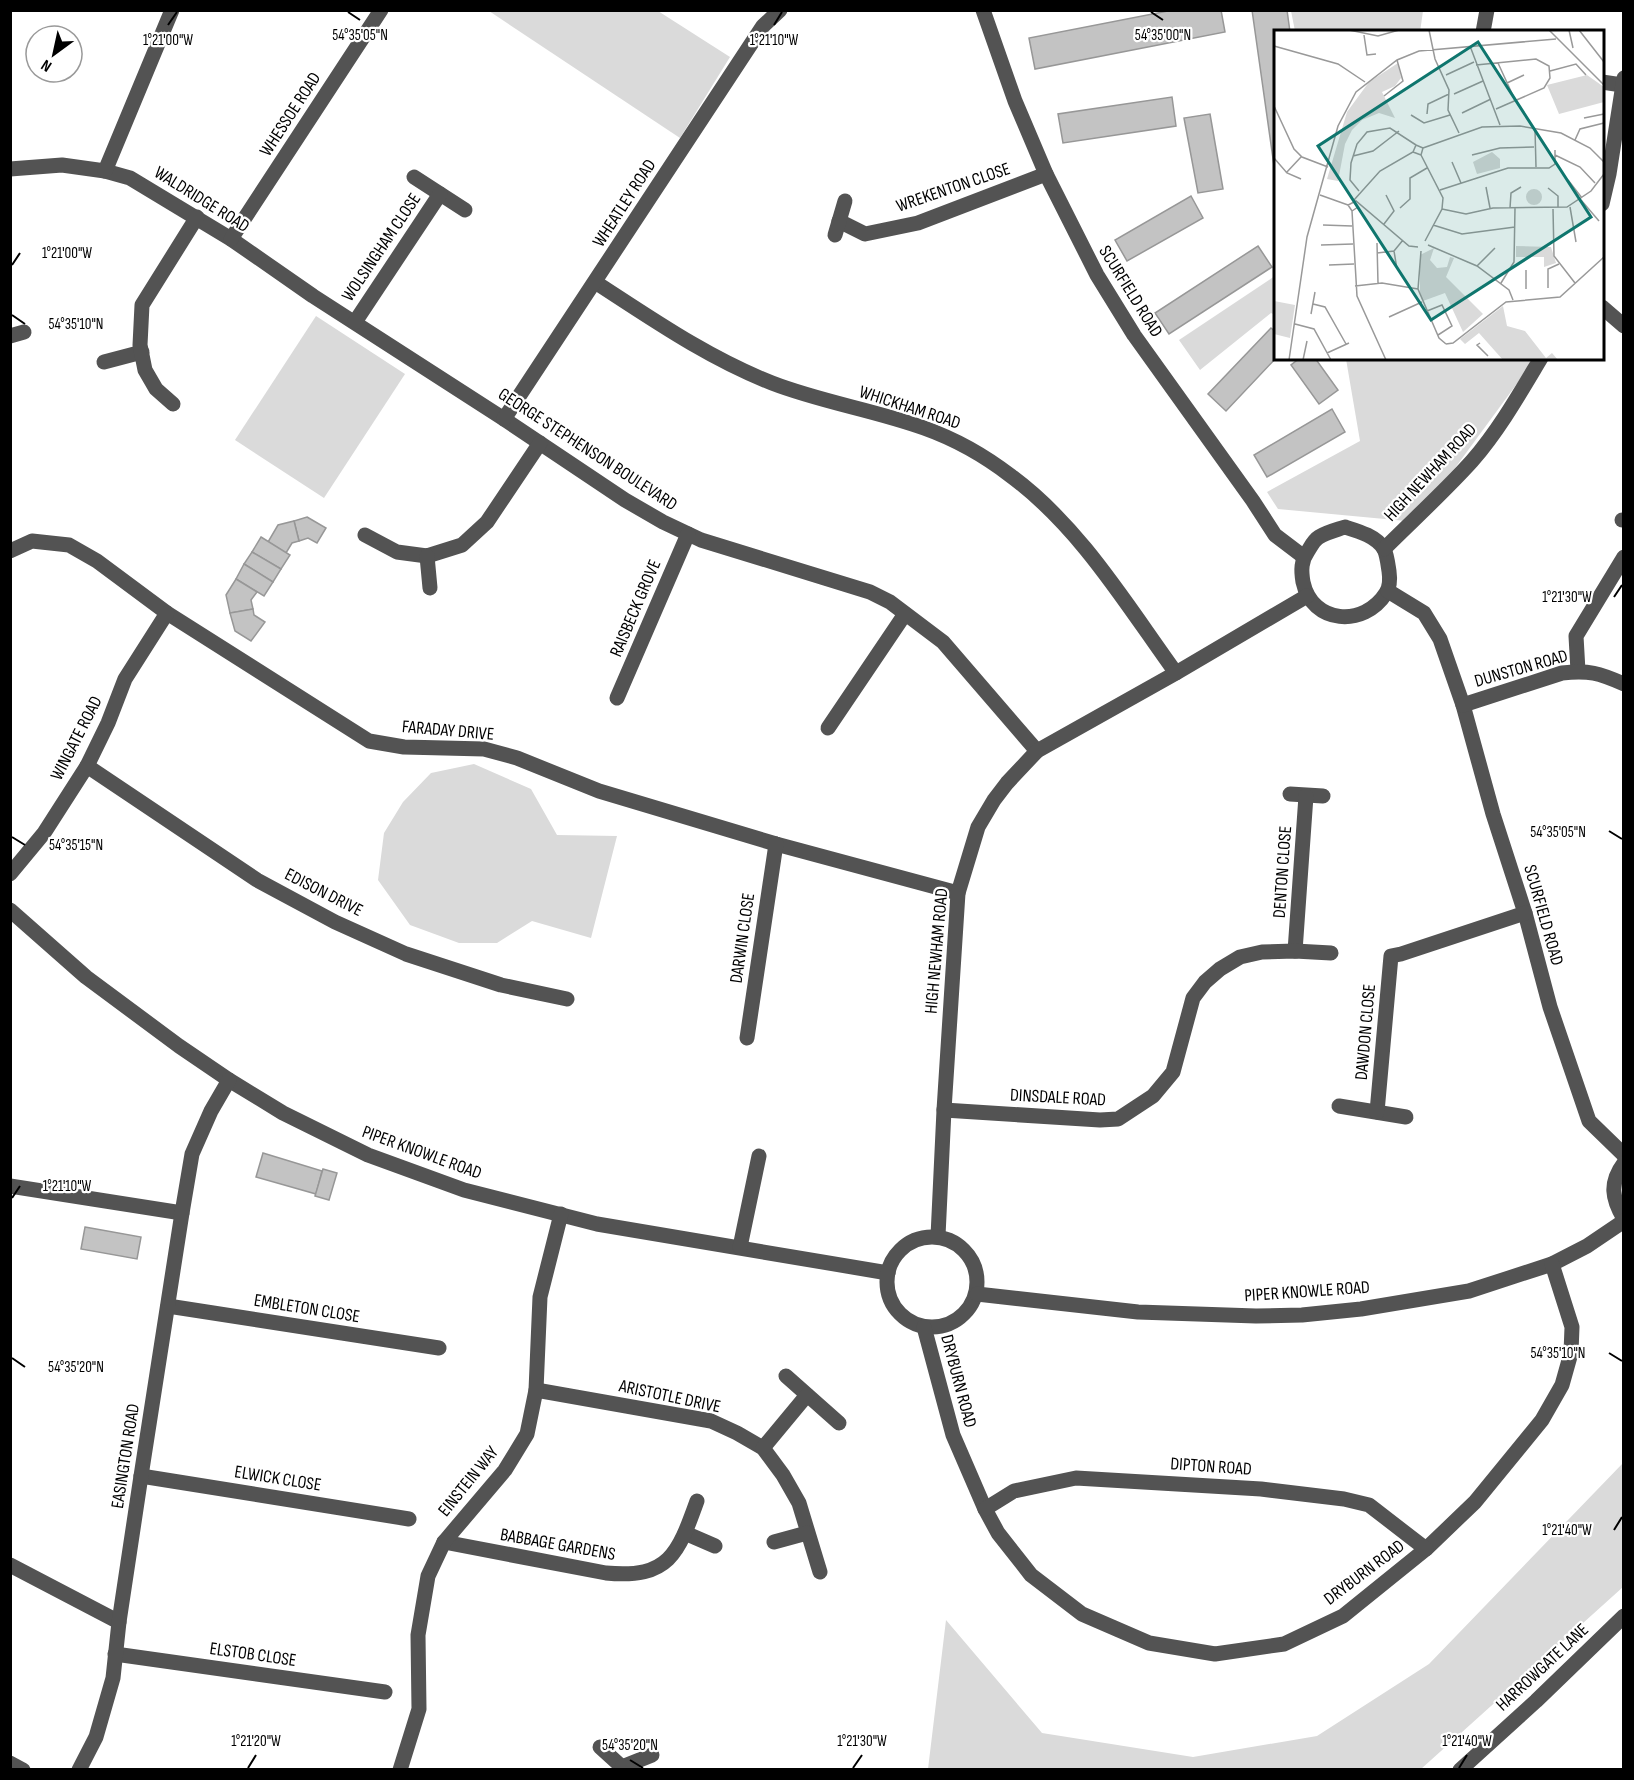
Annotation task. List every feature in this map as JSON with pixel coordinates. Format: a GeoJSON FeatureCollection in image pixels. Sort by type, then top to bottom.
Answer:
{"type":"FeatureCollection","features":[{"type":"Feature","properties":{"kind":"street"},"geometry":{"type":"LineString","coordinates":[[105,171],[172,10]]}},
{"type":"Feature","properties":{"kind":"street","name":"WHESSOE ROAD"},"geometry":{"type":"LineString","coordinates":[[231,239],[381,10]]}},
{"type":"Feature","properties":{"kind":"street","name":"WHEATLEY ROAD"},"geometry":{"type":"LineString","coordinates":[[504,419],[763,27],[780,10]]}},
{"type":"Feature","properties":{"kind":"street","name":"SCURFIELD ROAD"},"geometry":{"type":"LineString","coordinates":[[983,10],[1015,101],[1046,174],[1097,275],[1134,335],[1275,535],[1304,557]]}},
{"type":"Feature","properties":{"kind":"street"},"geometry":{"type":"LineString","coordinates":[[1483,30],[1486,10]]}},
{"type":"Feature","properties":{"kind":"street"},"geometry":{"type":"LineString","coordinates":[[1604,82],[1623,82],[1616,176],[1604,200]]}},
{"type":"Feature","properties":{"kind":"street","name":"WALDRIDGE ROAD"},"geometry":{"type":"LineString","coordinates":[[10,169],[62,165],[105,171],[130,178],[231,239],[355,322]]}},
{"type":"Feature","properties":{"kind":"street","name":"WREKENTON CLOSE"},"geometry":{"type":"LineString","coordinates":[[845,201],[837,228],[865,234],[918,223],[1046,174]]}},
{"type":"Feature","properties":{"kind":"street","name":"WOLSINGHAM CLOSE"},"geometry":{"type":"LineString","coordinates":[[414,177],[465,210]]}},
{"type":"Feature","properties":{"kind":"street","name":"WOLSINGHAM CLOSE"},"geometry":{"type":"LineString","coordinates":[[355,322],[440,194]]}},
{"type":"Feature","properties":{"kind":"street"},"geometry":{"type":"LineString","coordinates":[[173,404],[156,389],[145,370],[141,352],[142,305],[196,217]]}},
{"type":"Feature","properties":{"kind":"street","name":"WHICKHAM ROAD"},"geometry":{"type":"LineString","coordinates":[[595,282],[706,352],[782,386],[826,401],[925,428],[967,447],[1011,475],[1047,506],[1086,549],[1176,673]]}},
{"type":"Feature","properties":{"kind":"street"},"geometry":{"type":"LineString","coordinates":[[1604,309],[1623,326]]}},
{"type":"Feature","properties":{"kind":"street","name":"GEORGE STEPHENSON BOULEVARD"},"geometry":{"type":"LineString","coordinates":[[355,322],[625,500],[688,534],[870,592],[890,602],[942,642],[1037,751]]}},
{"type":"Feature","properties":{"kind":"street"},"geometry":{"type":"LineString","coordinates":[[104,362],[141,352]]}},
{"type":"Feature","properties":{"kind":"street","name":"HIGH NEWHAM ROAD"},"geometry":{"type":"LineString","coordinates":[[1384,549],[1473,460],[1540,360]]}},
{"type":"Feature","properties":{"kind":"street"},"geometry":{"type":"LineString","coordinates":[[365,535],[397,552],[427,556],[462,545],[487,522],[540,443]]}},
{"type":"Feature","properties":{"kind":"street"},"geometry":{"type":"LineString","coordinates":[[1345,527],[1360,531],[1373,538],[1384,549],[1390,578],[1388,591],[1372,608],[1355,617],[1338,616],[1320,610],[1307,596],[1301,567],[1304,557],[1317,538],[1345,527]]}},
{"type":"Feature","properties":{"kind":"street","name":"RAISBECK GROVE"},"geometry":{"type":"LineString","coordinates":[[617,698],[688,534]]}},
{"type":"Feature","properties":{"kind":"street","name":"FARADAY DRIVE"},"geometry":{"type":"LineString","coordinates":[[10,551],[32,542],[69,545],[97,561],[167,613],[369,741],[404,747],[484,749],[517,758],[599,791],[776,844],[958,893]]}},
{"type":"Feature","properties":{"kind":"street"},"geometry":{"type":"LineString","coordinates":[[427,556],[429,588]]}},
{"type":"Feature","properties":{"kind":"street"},"geometry":{"type":"LineString","coordinates":[[1578,671],[1576,636],[1623,557]]}},
{"type":"Feature","properties":{"kind":"street","name":"SCURFIELD ROAD"},"geometry":{"type":"LineString","coordinates":[[1388,591],[1424,613],[1440,639],[1462,705],[1550,1007],[1589,1121],[1623,1155]]}},
{"type":"Feature","properties":{"kind":"street","name":"HIGH NEWHAM ROAD"},"geometry":{"type":"LineString","coordinates":[[938,1236],[958,893],[978,828],[994,800],[1037,751],[1307,596]]}},
{"type":"Feature","properties":{"kind":"street","name":"WINGATE ROAD"},"geometry":{"type":"LineString","coordinates":[[10,874],[44,832],[87,766],[108,723],[125,679],[167,613]]}},
{"type":"Feature","properties":{"kind":"street"},"geometry":{"type":"LineString","coordinates":[[828,728],[905,614]]}},
{"type":"Feature","properties":{"kind":"street","name":"DUNSTON ROAD"},"geometry":{"type":"LineString","coordinates":[[1462,705],[1562,673],[1578,671],[1601,674],[1623,684]]}},
{"type":"Feature","properties":{"kind":"street","name":"EDISON DRIVE"},"geometry":{"type":"LineString","coordinates":[[87,766],[257,880],[335,922],[406,954],[501,985],[567,999]]}},
{"type":"Feature","properties":{"kind":"street"},"geometry":{"type":"LineString","coordinates":[[1290,794],[1323,796]]}},
{"type":"Feature","properties":{"kind":"street","name":"DENTON CLOSE"},"geometry":{"type":"LineString","coordinates":[[1295,951],[1306,796]]}},
{"type":"Feature","properties":{"kind":"street","name":"DARWIN CLOSE"},"geometry":{"type":"LineString","coordinates":[[747,1038],[776,844]]}},
{"type":"Feature","properties":{"kind":"street","name":"PIPER KNOWLE ROAD"},"geometry":{"type":"LineString","coordinates":[[10,910],[86,977],[179,1046],[283,1113],[368,1155],[464,1190],[597,1224],[888,1272]]}},
{"type":"Feature","properties":{"kind":"street","name":"DAWDON CLOSE"},"geometry":{"type":"LineString","coordinates":[[1377,1112],[1391,956],[1524,914]]}},
{"type":"Feature","properties":{"kind":"street","name":"DINSDALE ROAD"},"geometry":{"type":"LineString","coordinates":[[944,1110],[1100,1120],[1118,1119],[1153,1096],[1173,1072],[1194,998],[1205,982],[1220,969],[1240,957],[1262,952],[1331,953]]}},
{"type":"Feature","properties":{"kind":"street","name":"EASINGTON ROAD"},"geometry":{"type":"LineString","coordinates":[[80,1770],[96,1737],[113,1678],[141,1476],[192,1154],[211,1111],[229,1080]]}},
{"type":"Feature","properties":{"kind":"street"},"geometry":{"type":"LineString","coordinates":[[1339,1106],[1406,1117]]}},
{"type":"Feature","properties":{"kind":"street"},"geometry":{"type":"LineString","coordinates":[[740,1247],[759,1156]]}},
{"type":"Feature","properties":{"kind":"street"},"geometry":{"type":"LineString","coordinates":[[1623,1163],[1617,1172],[1613,1189],[1616,1206],[1623,1220]]}},
{"type":"Feature","properties":{"kind":"street"},"geometry":{"type":"LineString","coordinates":[[10,1186],[182,1213]]}},
{"type":"Feature","properties":{"kind":"street","name":"EINSTEIN WAY"},"geometry":{"type":"LineString","coordinates":[[400,1770],[419,1709],[418,1635],[428,1576],[444,1542],[505,1470],[526,1434],[536,1390],[540,1297],[561,1214]]}},
{"type":"Feature","properties":{"kind":"street","name":"PIPER KNOWLE ROAD"},"geometry":{"type":"LineString","coordinates":[[976,1294],[1138,1312],[1270,1316],[1361,1309],[1469,1291],[1552,1264],[1587,1246],[1623,1220]]}},
{"type":"Feature","properties":{"kind":"street"},"geometry":{"type":"LineString","coordinates":[[938,1236],[958,1244],[969,1255],[976,1269],[978,1285],[970,1309],[958,1320],[940,1327],[924,1327],[909,1321],[893,1305],[887,1290],[888,1272],[894,1258],[904,1246],[922,1237],[938,1236]]}},
{"type":"Feature","properties":{"kind":"street","name":"DRYBURN ROAD"},"geometry":{"type":"LineString","coordinates":[[924,1327],[953,1435],[998,1533],[1031,1575],[1082,1614],[1149,1643],[1215,1654],[1284,1644],[1343,1616],[1426,1549],[1475,1502],[1542,1420],[1562,1384],[1571,1353],[1572,1327],[1552,1264]]}},
{"type":"Feature","properties":{"kind":"street","name":"EMBLETON CLOSE"},"geometry":{"type":"LineString","coordinates":[[168,1306],[439,1348]]}},
{"type":"Feature","properties":{"kind":"street"},"geometry":{"type":"LineString","coordinates":[[786,1376],[839,1423]]}},
{"type":"Feature","properties":{"kind":"street","name":"ARISTOTLE DRIVE"},"geometry":{"type":"LineString","coordinates":[[536,1390],[711,1421],[763,1448],[783,1475],[799,1503],[820,1572]]}},
{"type":"Feature","properties":{"kind":"street"},"geometry":{"type":"LineString","coordinates":[[763,1448],[807,1395]]}},
{"type":"Feature","properties":{"kind":"street","name":"ELWICK CLOSE"},"geometry":{"type":"LineString","coordinates":[[141,1476],[409,1519]]}},
{"type":"Feature","properties":{"kind":"street","name":"DIPTON ROAD"},"geometry":{"type":"LineString","coordinates":[[985,1509],[1014,1491],[1076,1478],[1261,1489],[1344,1499],[1369,1505],[1426,1549]]}},
{"type":"Feature","properties":{"kind":"street","name":"BABBAGE GARDENS"},"geometry":{"type":"LineString","coordinates":[[444,1542],[595,1571],[626,1575],[646,1573],[660,1567],[674,1552],[686,1533],[697,1501]]}},
{"type":"Feature","properties":{"kind":"street"},"geometry":{"type":"LineString","coordinates":[[686,1533],[715,1546]]}},
{"type":"Feature","properties":{"kind":"street"},"geometry":{"type":"LineString","coordinates":[[774,1542],[807,1533]]}},
{"type":"Feature","properties":{"kind":"street"},"geometry":{"type":"LineString","coordinates":[[10,1565],[119,1622]]}},
{"type":"Feature","properties":{"kind":"street","name":"HARROWGATE LANE"},"geometry":{"type":"LineString","coordinates":[[1460,1770],[1536,1701],[1623,1616]]}},
{"type":"Feature","properties":{"kind":"street","name":"ELSTOB CLOSE"},"geometry":{"type":"LineString","coordinates":[[115,1654],[385,1692]]}},
{"type":"Feature","properties":{"kind":"street"},"geometry":{"type":"LineString","coordinates":[[600,1747],[622,1768],[652,1755]]}},
{"type":"Feature","properties":{"kind":"street"},"geometry":{"type":"LineString","coordinates":[[10,1763],[23,1770]]}},
{"type":"Feature","properties":{"kind":"shaded area"},"geometry":{"type":"Polygon","coordinates":[[[1292,10],[1423,11],[1420,30],[1295,30],[1292,10]]]}},
{"type":"Feature","properties":{"kind":"shaded area"},"geometry":{"type":"Polygon","coordinates":[[[489,11],[658,11],[730,57],[680,138],[489,11]]]}},
{"type":"Feature","properties":{"kind":"shaded area"},"geometry":{"type":"Polygon","coordinates":[[[1274,277],[1274,314],[1271,313],[1200,370],[1179,340],[1274,277]]]}},
{"type":"Feature","properties":{"kind":"shaded area"},"geometry":{"type":"Polygon","coordinates":[[[316,316],[405,374],[324,498],[235,440],[316,316]]]}},
{"type":"Feature","properties":{"kind":"shaded area"},"geometry":{"type":"Polygon","coordinates":[[[1346,360],[1534,360],[1455,468],[1406,521],[1278,509],[1267,492],[1360,441],[1346,360]]]}},
{"type":"Feature","properties":{"kind":"shaded area"},"geometry":{"type":"Polygon","coordinates":[[[474,764],[531,789],[557,835],[617,836],[591,938],[532,921],[497,943],[459,943],[410,925],[378,880],[384,833],[403,802],[431,773],[474,764]]]}},
{"type":"Feature","properties":{"kind":"shaded area"},"geometry":{"type":"Polygon","coordinates":[[[1623,1463],[1623,1587],[1421,1769],[928,1769],[946,1620],[1042,1733],[1193,1757],[1317,1736],[1429,1664],[1623,1463]]]}},
{"type":"Feature","properties":{"kind":"building"},"geometry":{"type":"Polygon","coordinates":[[[1173,10],[1221,10],[1225,32],[1035,69],[1029,38],[1173,10]]]}},
{"type":"Feature","properties":{"kind":"building"},"geometry":{"type":"Polygon","coordinates":[[[1252,10],[1287,10],[1290,30],[1274,30],[1274,166],[1252,10]]]}},
{"type":"Feature","properties":{"kind":"building"},"geometry":{"type":"Polygon","coordinates":[[[1172,97],[1176,126],[1063,143],[1058,114],[1172,97]]]}},
{"type":"Feature","properties":{"kind":"building"},"geometry":{"type":"Polygon","coordinates":[[[1210,114],[1223,189],[1198,193],[1184,118],[1210,114]]]}},
{"type":"Feature","properties":{"kind":"building"},"geometry":{"type":"Polygon","coordinates":[[[1191,196],[1203,218],[1127,261],[1115,240],[1191,196]]]}},
{"type":"Feature","properties":{"kind":"building"},"geometry":{"type":"Polygon","coordinates":[[[1258,246],[1272,267],[1169,334],[1155,313],[1258,246]]]}},
{"type":"Feature","properties":{"kind":"building"},"geometry":{"type":"Polygon","coordinates":[[[1271,328],[1274,330],[1274,360],[1226,411],[1208,394],[1271,328]]]}},
{"type":"Feature","properties":{"kind":"building"},"geometry":{"type":"Polygon","coordinates":[[[1297,360],[1316,360],[1338,390],[1319,404],[1291,365],[1297,360]]]}},
{"type":"Feature","properties":{"kind":"building"},"geometry":{"type":"Polygon","coordinates":[[[1332,409],[1345,432],[1267,477],[1254,455],[1332,409]]]}},
{"type":"Feature","properties":{"kind":"building"},"geometry":{"type":"Polygon","coordinates":[[[307,517],[326,528],[317,543],[308,538],[299,541],[294,521],[307,517]]]}},
{"type":"Feature","properties":{"kind":"building"},"geometry":{"type":"Polygon","coordinates":[[[294,521],[299,541],[292,543],[286,553],[268,542],[278,525],[294,521]]]}},
{"type":"Feature","properties":{"kind":"building"},"geometry":{"type":"Polygon","coordinates":[[[261,537],[290,555],[281,569],[252,552],[261,537]]]}},
{"type":"Feature","properties":{"kind":"building"},"geometry":{"type":"Polygon","coordinates":[[[252,552],[281,569],[273,582],[244,564],[252,552]]]}},
{"type":"Feature","properties":{"kind":"building"},"geometry":{"type":"Polygon","coordinates":[[[244,564],[273,582],[264,596],[236,579],[244,564]]]}},
{"type":"Feature","properties":{"kind":"building"},"geometry":{"type":"Polygon","coordinates":[[[236,579],[257,592],[251,600],[253,609],[230,613],[226,595],[236,579]]]}},
{"type":"Feature","properties":{"kind":"building"},"geometry":{"type":"Polygon","coordinates":[[[253,609],[254,615],[265,622],[251,641],[235,631],[230,613],[253,609]]]}},
{"type":"Feature","properties":{"kind":"building"},"geometry":{"type":"Polygon","coordinates":[[[263,1153],[322,1171],[316,1194],[256,1177],[263,1153]]]}},
{"type":"Feature","properties":{"kind":"building"},"geometry":{"type":"Polygon","coordinates":[[[323,1169],[337,1173],[329,1200],[315,1196],[323,1169]]]}},
{"type":"Feature","properties":{"kind":"building"},"geometry":{"type":"Polygon","coordinates":[[[85,1227],[141,1237],[137,1259],[81,1249],[85,1227]]]}}]}
